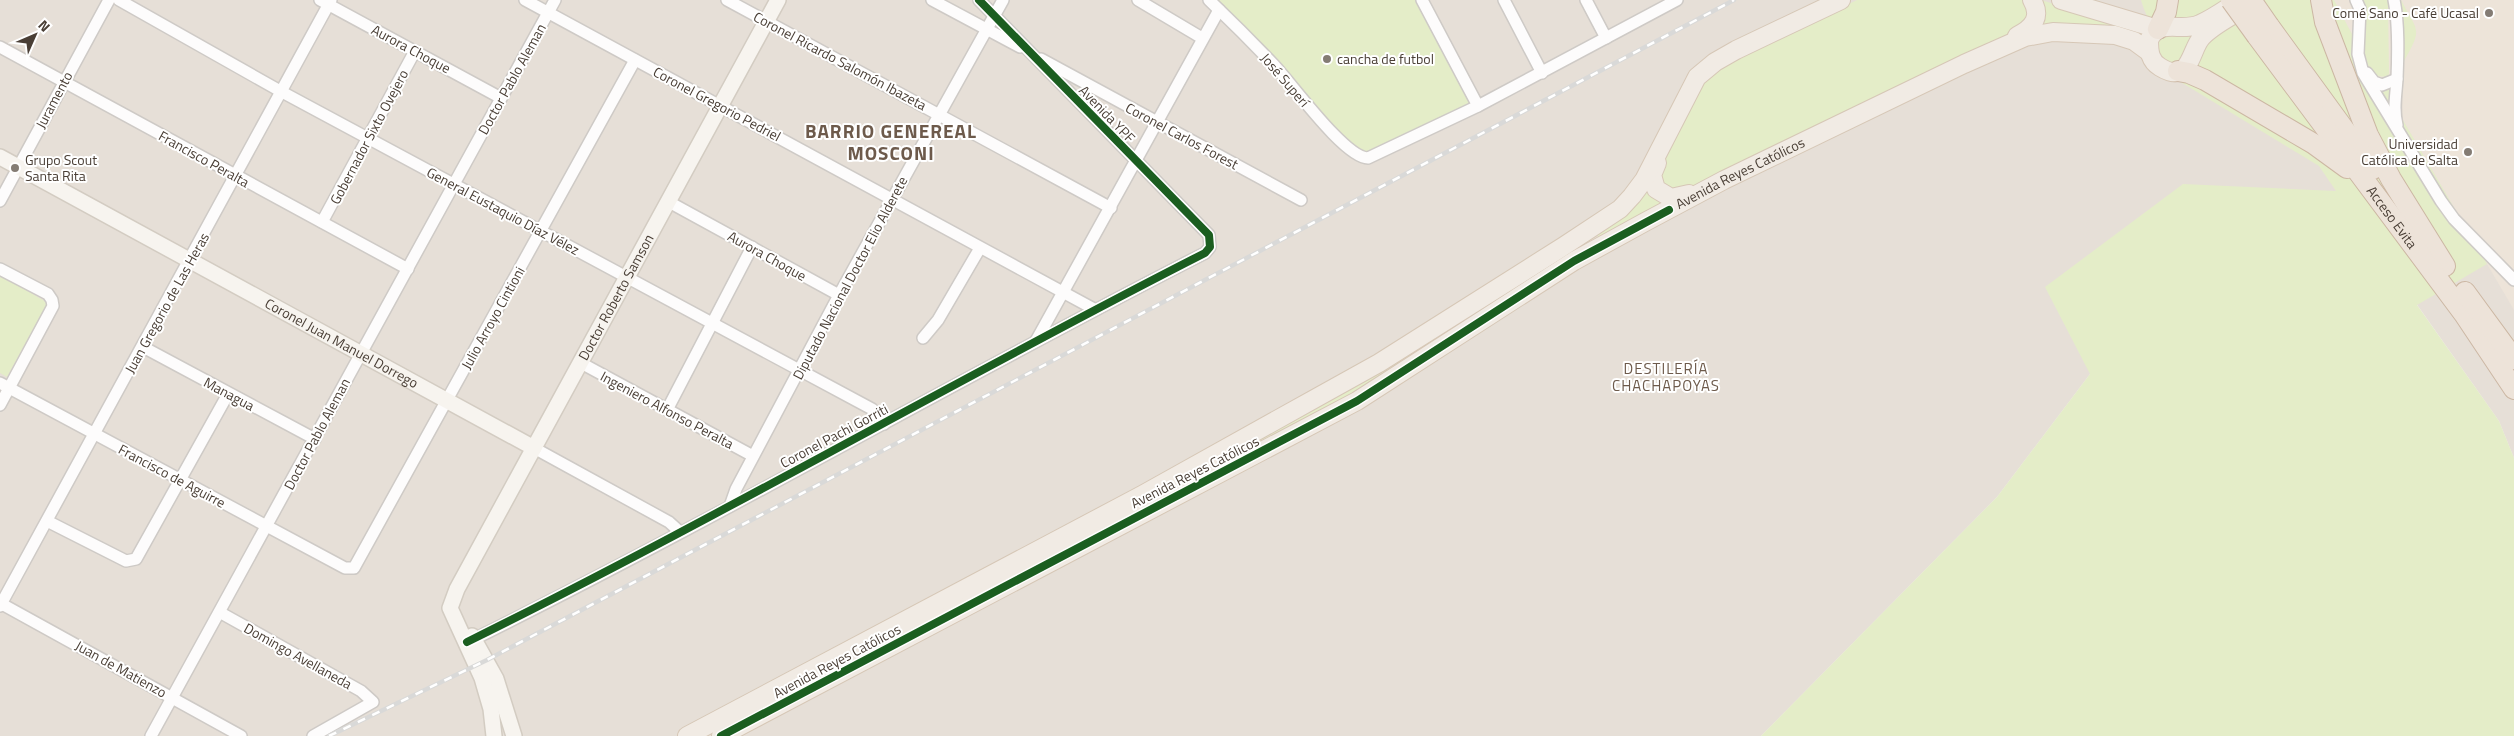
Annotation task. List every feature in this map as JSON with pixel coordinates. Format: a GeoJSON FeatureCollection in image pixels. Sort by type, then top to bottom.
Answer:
{"type":"FeatureCollection","features":[{"type":"Feature","properties":{"kind":"highway"},"geometry":{"type":"LineString","coordinates":[[2158,29],[2166,12],[2168,0]]}},
{"type":"Feature","properties":{"kind":"highway","name":"Acceso Evita"},"geometry":{"type":"LineString","coordinates":[[2232,0],[2263,31],[2445,266],[2514,360]]}},
{"type":"Feature","properties":{"kind":"highway","name":"Acceso Evita"},"geometry":{"type":"LineString","coordinates":[[2251,0],[2263,31],[2387,211],[2464,314],[2514,389]]}},
{"type":"Feature","properties":{"kind":"highway"},"geometry":{"type":"LineString","coordinates":[[2321,0],[2325,22],[2368,135],[2391,179],[2445,266]]}},
{"type":"Feature","properties":{"kind":"highway"},"geometry":{"type":"LineString","coordinates":[[2178,71],[2189,73],[2205,80],[2321,149],[2350,171],[2387,211]]}},
{"type":"Feature","properties":{"kind":"main road","name":"Avenida Reyes Católicos"},"geometry":{"type":"LineString","coordinates":[[687,736],[1142,494],[1379,363],[1620,209],[1644,180],[1697,77],[1715,62],[1840,0]]}},
{"type":"Feature","properties":{"kind":"main road"},"geometry":{"type":"LineString","coordinates":[[1964,64],[2031,29],[2036,17],[2032,0]]}},
{"type":"Feature","properties":{"kind":"main road"},"geometry":{"type":"LineString","coordinates":[[2061,0],[2158,29]]}},
{"type":"Feature","properties":{"kind":"main road"},"geometry":{"type":"LineString","coordinates":[[2149,52],[2149,40],[2158,29],[2164,26],[2192,27],[2240,0]]}},
{"type":"Feature","properties":{"kind":"main road"},"geometry":{"type":"LineString","coordinates":[[2178,71],[2190,63],[2202,36],[2258,0]]}},
{"type":"Feature","properties":{"kind":"main road","name":"Avenida Reyes Católicos"},"geometry":{"type":"LineString","coordinates":[[721,736],[1332,415],[1574,261],[1724,180],[1964,64],[2025,38],[2053,32],[2115,35],[2134,41],[2149,52],[2152,59],[2163,69],[2178,71]]}},
{"type":"Feature","properties":{"kind":"main road"},"geometry":{"type":"LineString","coordinates":[[1678,114],[1652,175],[1656,189],[1671,198],[1682,197],[1724,180]]}},
{"type":"Feature","properties":{"kind":"street","name":"Juramento"},"geometry":{"type":"LineString","coordinates":[[0,200],[109,0]]}},
{"type":"Feature","properties":{"kind":"street","name":"General Eustaquio Díaz Vélez"},"geometry":{"type":"LineString","coordinates":[[119,0],[282,92],[872,409],[884,424]]}},
{"type":"Feature","properties":{"kind":"street","name":"Coronel Gregorio Pedriel"},"geometry":{"type":"LineString","coordinates":[[525,0],[1094,309]]}},
{"type":"Feature","properties":{"kind":"street","name":"Doctor Pablo Aleman"},"geometry":{"type":"LineString","coordinates":[[153,733],[221,613],[360,353],[555,0]]}},
{"type":"Feature","properties":{"kind":"street","name":"Coronel Ricardo Salomón Ibazeta"},"geometry":{"type":"LineString","coordinates":[[727,0],[1111,208]]}},
{"type":"Feature","properties":{"kind":"street","name":"Doctor Roberto Samson"},"geometry":{"type":"LineString","coordinates":[[514,736],[496,679],[450,608],[454,596],[778,0]]}},
{"type":"Feature","properties":{"kind":"street","name":"Coronel Carlos Forest"},"geometry":{"type":"LineString","coordinates":[[932,0],[1301,200]]}},
{"type":"Feature","properties":{"kind":"street","name":"Avenida YPF"},"geometry":{"type":"LineString","coordinates":[[979,0],[1136,162],[1210,235],[1210,247]]}},
{"type":"Feature","properties":{"kind":"street","name":"Diputado Nacional Doctor Elio Alderete"},"geometry":{"type":"LineString","coordinates":[[730,506],[736,489],[753,456],[839,295],[1003,0]]}},
{"type":"Feature","properties":{"kind":"street"},"geometry":{"type":"LineString","coordinates":[[1138,0],[1202,38]]}},
{"type":"Feature","properties":{"kind":"street","name":"José Superí"},"geometry":{"type":"LineString","coordinates":[[1209,0],[1274,65],[1308,107],[1352,152],[1362,158],[1368,158],[1392,149],[1478,106]]}},
{"type":"Feature","properties":{"kind":"street"},"geometry":{"type":"LineString","coordinates":[[1422,0],[1478,106],[1677,0]]}},
{"type":"Feature","properties":{"kind":"street"},"geometry":{"type":"LineString","coordinates":[[1504,0],[1542,73]]}},
{"type":"Feature","properties":{"kind":"street"},"geometry":{"type":"LineString","coordinates":[[1586,0],[1606,38]]}},
{"type":"Feature","properties":{"kind":"street"},"geometry":{"type":"LineString","coordinates":[[2356,0],[2360,9],[2358,54],[2365,79],[2454,218],[2514,280]]}},
{"type":"Feature","properties":{"kind":"street"},"geometry":{"type":"LineString","coordinates":[[2394,0],[2396,11],[2397,79],[2394,102],[2399,134]]}},
{"type":"Feature","properties":{"kind":"street","name":"Juan Gregorio de Las Heras"},"geometry":{"type":"LineString","coordinates":[[0,604],[236,177],[282,92],[327,2]]}},
{"type":"Feature","properties":{"kind":"street","name":"Aurora Choque"},"geometry":{"type":"LineString","coordinates":[[327,2],[501,98]]}},
{"type":"Feature","properties":{"kind":"street"},"geometry":{"type":"LineString","coordinates":[[1036,342],[1219,10]]}},
{"type":"Feature","properties":{"kind":"street","name":"Francisco Peralta"},"geometry":{"type":"LineString","coordinates":[[0,47],[408,269]]}},
{"type":"Feature","properties":{"kind":"street","name":"Gobernador Sixto Ovejero"},"geometry":{"type":"LineString","coordinates":[[322,222],[369,139],[415,51]]}},
{"type":"Feature","properties":{"kind":"street","name":"Julio Arroyo Cintioni"},"geometry":{"type":"LineString","coordinates":[[345,568],[351,569],[356,565],[635,60]]}},
{"type":"Feature","properties":{"kind":"street"},"geometry":{"type":"LineString","coordinates":[[2360,64],[2376,83],[2388,84],[2397,79]]}},
{"type":"Feature","properties":{"kind":"street","name":"Coronel Juan Manuel Dorrego"},"geometry":{"type":"LineString","coordinates":[[0,157],[191,259],[447,402],[534,448],[668,522],[680,532]]}},
{"type":"Feature","properties":{"kind":"street","name":"Aurora Choque"},"geometry":{"type":"LineString","coordinates":[[669,202],[839,295]]}},
{"type":"Feature","properties":{"kind":"street"},"geometry":{"type":"LineString","coordinates":[[667,410],[752,247]]}},
{"type":"Feature","properties":{"kind":"street","name":"Coronel Pachi Gorriti"},"geometry":{"type":"LineString","coordinates":[[470,641],[546,604],[884,424],[1094,309],[1205,252],[1210,247]]}},
{"type":"Feature","properties":{"kind":"street"},"geometry":{"type":"LineString","coordinates":[[923,338],[938,320],[980,248]]}},
{"type":"Feature","properties":{"kind":"street"},"geometry":{"type":"LineString","coordinates":[[0,269],[48,294],[53,306],[5,386],[0,405]]}},
{"type":"Feature","properties":{"kind":"street","name":"Managua"},"geometry":{"type":"LineString","coordinates":[[143,347],[315,439]]}},
{"type":"Feature","properties":{"kind":"street","name":"Ingeniero Alfonso Peralta"},"geometry":{"type":"LineString","coordinates":[[581,363],[753,456]]}},
{"type":"Feature","properties":{"kind":"street","name":"Francisco de Aguirre"},"geometry":{"type":"LineString","coordinates":[[5,386],[345,568]]}},
{"type":"Feature","properties":{"kind":"street"},"geometry":{"type":"LineString","coordinates":[[47,521],[126,562],[136,559],[228,394]]}},
{"type":"Feature","properties":{"kind":"street","name":"Juan de Matienzo"},"geometry":{"type":"LineString","coordinates":[[0,604],[241,736]]}},
{"type":"Feature","properties":{"kind":"street","name":"Domingo Avellaneda"},"geometry":{"type":"LineString","coordinates":[[221,613],[361,691],[373,702],[313,736]]}},
{"type":"Feature","properties":{"kind":"street","name":"Doctor Roberto Samson"},"geometry":{"type":"LineString","coordinates":[[470,641],[488,694],[494,736]]}},
{"type":"Feature","properties":{"kind":"street"},"geometry":{"type":"LineString","coordinates":[[141,736],[153,733]]}},
{"type":"Feature","properties":{"kind":"shaded area"},"geometry":{"type":"Polygon","coordinates":[[[0,0],[2514,0],[2514,458],[2499,421],[2337,191],[2090,374],[1997,497],[1761,736],[0,736],[0,0]]]}},
{"type":"Feature","properties":{"kind":"shaded area","name":"Universidad Católica de Salta"},"geometry":{"type":"Polygon","coordinates":[[[2332,0],[2514,0],[2514,310],[2487,264],[2332,0]]]}},
{"type":"Feature","properties":{"kind":"green space"},"geometry":{"type":"Polygon","coordinates":[[[1206,0],[1422,0],[1478,106],[1362,158],[1206,0]]]}},
{"type":"Feature","properties":{"kind":"green space"},"geometry":{"type":"Polygon","coordinates":[[[1857,0],[2026,0],[2033,17],[2010,34],[1683,191],[1670,194],[1656,173],[1695,93],[1705,81],[1729,61],[1857,0]]]}},
{"type":"Feature","properties":{"kind":"green space"},"geometry":{"type":"Polygon","coordinates":[[[2041,0],[2140,31],[2136,35],[2049,24],[2040,26],[2041,0]]]}},
{"type":"Feature","properties":{"kind":"green space"},"geometry":{"type":"Polygon","coordinates":[[[2141,0],[2334,0],[2355,40],[2360,0],[2388,0],[2389,73],[2388,77],[2377,76],[2383,87],[2389,88],[2390,98],[2487,264],[2417,305],[2499,421],[2514,458],[2514,736],[1761,736],[1997,497],[2090,374],[2045,287],[2183,184],[2336,191],[2319,166],[2179,81],[2170,64],[2157,55],[2154,33],[2141,0]]]}},
{"type":"Feature","properties":{"kind":"green space"},"geometry":{"type":"Polygon","coordinates":[[[2397,0],[2401,0],[2416,30],[2414,42],[2404,61],[2397,0]]]}},
{"type":"Feature","properties":{"kind":"green space"},"geometry":{"type":"Polygon","coordinates":[[[1647,187],[1665,203],[1601,239],[1598,237],[1597,234],[1647,187]]]}},
{"type":"Feature","properties":{"kind":"green space"},"geometry":{"type":"Polygon","coordinates":[[[1571,249],[1574,254],[1353,393],[1177,489],[1174,482],[1571,249]]]}},
{"type":"Feature","properties":{"kind":"green space"},"geometry":{"type":"Polygon","coordinates":[[[0,275],[48,303],[7,377],[0,373],[0,275]]]}},
{"type":"Feature","properties":{"kind":"railway"},"geometry":{"type":"LineString","coordinates":[[329,736],[487,660],[1734,0]]}},
{"type":"Feature","properties":{"kind":"cycle path"},"geometry":{"type":"LineString","coordinates":[[467,642],[745,498],[1205,253],[1210,247],[1209,235],[979,0]]}},
{"type":"Feature","properties":{"kind":"cycle path"},"geometry":{"type":"LineString","coordinates":[[721,736],[1357,401],[1574,261],[1669,210]]}},
{"type":"Feature","properties":{"kind":"place","name":"Comé Sano - Café Ucasal"},"geometry":{"type":"Point","coordinates":[2489,13]}},
{"type":"Feature","properties":{"kind":"place","name":"cancha de futbol"},"geometry":{"type":"Point","coordinates":[1327,59]}},
{"type":"Feature","properties":{"kind":"place","name":"Universidad Católica de Salta"},"geometry":{"type":"Point","coordinates":[2468,152]}},
{"type":"Feature","properties":{"kind":"place","name":"Grupo Scout Santa Rita"},"geometry":{"type":"Point","coordinates":[15,168]}},
{"type":"Feature","properties":{"kind":"district","name":"BARRIO GENEREAL MOSCONI"},"geometry":{"type":"Point","coordinates":[891,142]}},
{"type":"Feature","properties":{"kind":"district","name":"DESTILERÍA CHACHAPOYAS"},"geometry":{"type":"Point","coordinates":[1666,378]}}]}
